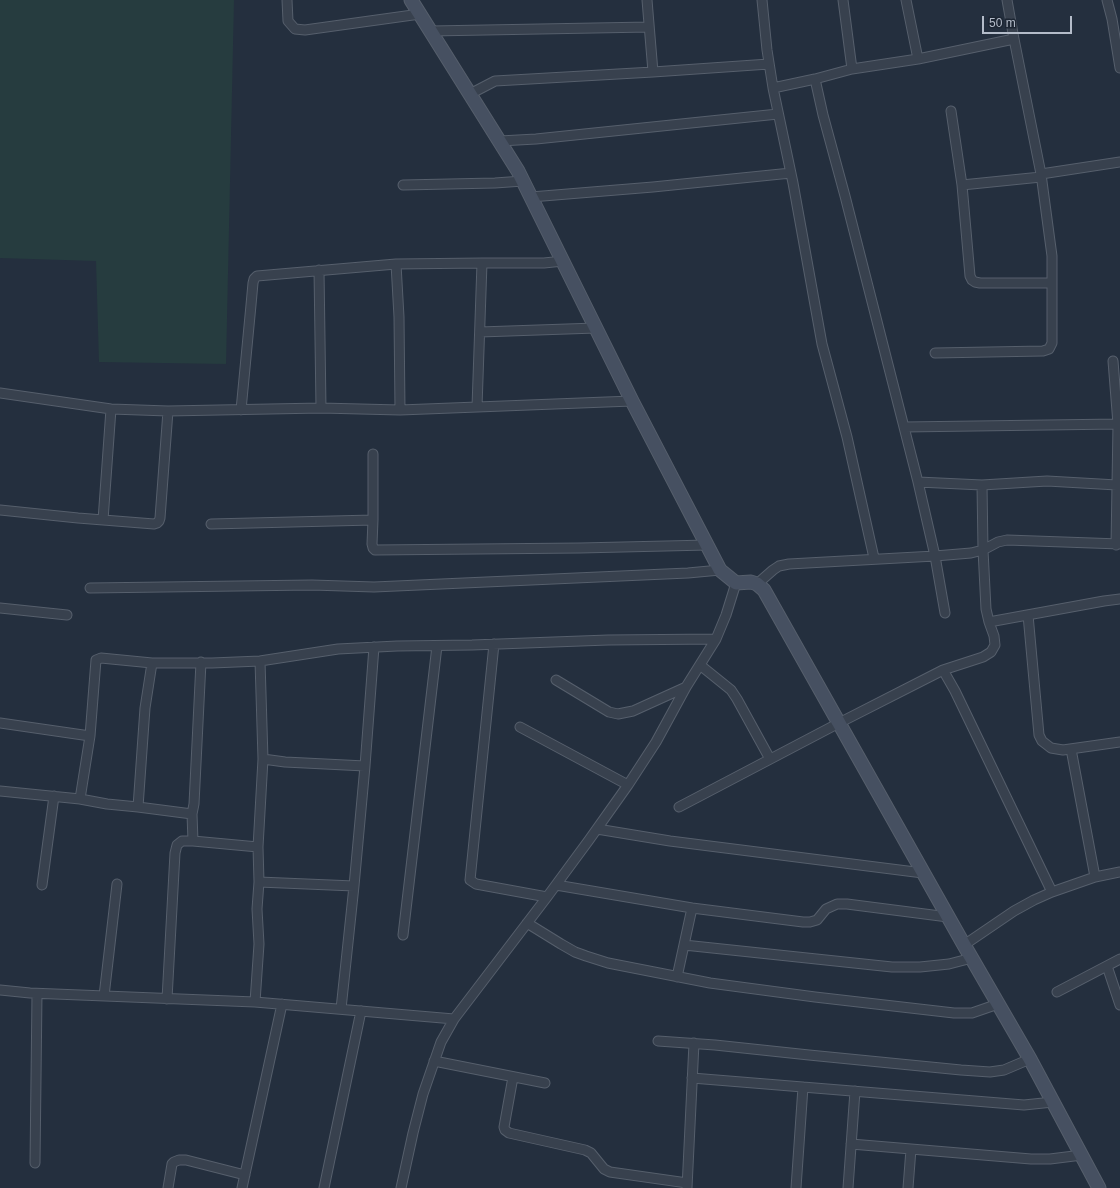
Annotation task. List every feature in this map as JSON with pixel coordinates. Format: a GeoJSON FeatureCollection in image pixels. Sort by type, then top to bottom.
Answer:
{"type":"FeatureCollection","features":[{"type":"Feature","properties":{"kind":"street"},"geometry":{"type":"LineString","coordinates":[[287,0],[288,21],[295,29],[305,30],[416,4],[431,31],[518,171],[632,401],[720,570],[736,583],[751,582],[757,584],[764,590],[923,873],[1030,1059],[1099,1188]]}},
{"type":"Feature","properties":{"kind":"street"},"geometry":{"type":"LineString","coordinates":[[647,0],[653,72]]}},
{"type":"Feature","properties":{"kind":"street"},"geometry":{"type":"LineString","coordinates":[[762,0],[763,19],[773,88],[791,173],[822,344],[847,437],[874,558]]}},
{"type":"Feature","properties":{"kind":"street"},"geometry":{"type":"LineString","coordinates":[[843,0],[852,69]]}},
{"type":"Feature","properties":{"kind":"street"},"geometry":{"type":"LineString","coordinates":[[906,0],[918,59]]}},
{"type":"Feature","properties":{"kind":"street"},"geometry":{"type":"LineString","coordinates":[[935,353],[1043,351],[1049,349],[1052,340],[1052,256],[1041,175],[1007,0]]}},
{"type":"Feature","properties":{"kind":"street"},"geometry":{"type":"LineString","coordinates":[[1107,0],[1116,18],[1120,68]]}},
{"type":"Feature","properties":{"kind":"street"},"geometry":{"type":"LineString","coordinates":[[431,31],[649,27]]}},
{"type":"Feature","properties":{"kind":"street"},"geometry":{"type":"LineString","coordinates":[[773,88],[852,69],[918,59],[1014,39]]}},
{"type":"Feature","properties":{"kind":"street"},"geometry":{"type":"LineString","coordinates":[[470,94],[495,81],[769,64]]}},
{"type":"Feature","properties":{"kind":"street"},"geometry":{"type":"LineString","coordinates":[[815,79],[822,115],[845,196],[918,482],[935,556],[945,613]]}},
{"type":"Feature","properties":{"kind":"street"},"geometry":{"type":"LineString","coordinates":[[951,111],[962,185],[970,276],[972,280],[980,283],[1052,283]]}},
{"type":"Feature","properties":{"kind":"street"},"geometry":{"type":"LineString","coordinates":[[500,141],[536,140],[778,114]]}},
{"type":"Feature","properties":{"kind":"street"},"geometry":{"type":"LineString","coordinates":[[962,185],[1041,175],[1120,162]]}},
{"type":"Feature","properties":{"kind":"street"},"geometry":{"type":"LineString","coordinates":[[531,197],[653,187],[791,173]]}},
{"type":"Feature","properties":{"kind":"street"},"geometry":{"type":"LineString","coordinates":[[403,186],[523,181]]}},
{"type":"Feature","properties":{"kind":"street"},"geometry":{"type":"LineString","coordinates":[[241,410],[254,279],[257,276],[396,264],[544,263],[563,261]]}},
{"type":"Feature","properties":{"kind":"street"},"geometry":{"type":"LineString","coordinates":[[477,407],[482,263]]}},
{"type":"Feature","properties":{"kind":"street"},"geometry":{"type":"LineString","coordinates":[[396,264],[399,317],[400,410]]}},
{"type":"Feature","properties":{"kind":"street"},"geometry":{"type":"LineString","coordinates":[[319,270],[321,408]]}},
{"type":"Feature","properties":{"kind":"street"},"geometry":{"type":"LineString","coordinates":[[480,332],[596,328]]}},
{"type":"Feature","properties":{"kind":"street"},"geometry":{"type":"LineString","coordinates":[[757,584],[779,566],[789,564],[874,558],[935,556],[983,550],[994,544],[1007,540],[1118,544],[1118,424],[1113,361]]}},
{"type":"Feature","properties":{"kind":"street"},"geometry":{"type":"LineString","coordinates":[[0,394],[111,409],[168,411],[321,408],[400,410],[632,401]]}},
{"type":"Feature","properties":{"kind":"street"},"geometry":{"type":"LineString","coordinates":[[103,520],[111,409]]}},
{"type":"Feature","properties":{"kind":"street"},"geometry":{"type":"LineString","coordinates":[[0,510],[154,524],[159,521],[168,411]]}},
{"type":"Feature","properties":{"kind":"street"},"geometry":{"type":"LineString","coordinates":[[904,427],[1118,424]]}},
{"type":"Feature","properties":{"kind":"street"},"geometry":{"type":"LineString","coordinates":[[373,454],[372,544],[374,549],[377,550],[708,545]]}},
{"type":"Feature","properties":{"kind":"street"},"geometry":{"type":"LineString","coordinates":[[918,482],[982,484],[1047,481],[1117,485]]}},
{"type":"Feature","properties":{"kind":"street"},"geometry":{"type":"LineString","coordinates":[[679,807],[943,670],[983,657],[991,652],[994,645],[994,636],[986,609],[982,484]]}},
{"type":"Feature","properties":{"kind":"street"},"geometry":{"type":"LineString","coordinates":[[211,524],[373,520]]}},
{"type":"Feature","properties":{"kind":"street"},"geometry":{"type":"LineString","coordinates":[[90,588],[312,584],[374,586],[688,573],[720,570]]}},
{"type":"Feature","properties":{"kind":"street"},"geometry":{"type":"LineString","coordinates":[[401,1188],[423,1094],[441,1042],[454,1019],[597,829],[656,742],[686,687],[716,638],[726,615],[736,583]]}},
{"type":"Feature","properties":{"kind":"street"},"geometry":{"type":"LineString","coordinates":[[989,622],[1120,599]]}},
{"type":"Feature","properties":{"kind":"street"},"geometry":{"type":"LineString","coordinates":[[0,608],[67,615]]}},
{"type":"Feature","properties":{"kind":"street"},"geometry":{"type":"LineString","coordinates":[[1028,615],[1039,735],[1042,741],[1051,748],[1062,750],[1120,742]]}},
{"type":"Feature","properties":{"kind":"street"},"geometry":{"type":"LineString","coordinates":[[80,799],[90,736],[96,660],[101,658],[152,663],[260,661],[338,649],[374,647],[716,638]]}},
{"type":"Feature","properties":{"kind":"street"},"geometry":{"type":"LineString","coordinates":[[494,644],[470,880],[476,884],[547,897]]}},
{"type":"Feature","properties":{"kind":"street"},"geometry":{"type":"LineString","coordinates":[[403,935],[437,646]]}},
{"type":"Feature","properties":{"kind":"street"},"geometry":{"type":"LineString","coordinates":[[341,1009],[365,766],[374,647]]}},
{"type":"Feature","properties":{"kind":"street"},"geometry":{"type":"LineString","coordinates":[[255,1002],[259,944],[256,909],[259,882],[258,847],[263,759],[260,661]]}},
{"type":"Feature","properties":{"kind":"street"},"geometry":{"type":"LineString","coordinates":[[193,842],[192,814],[194,804],[201,662]]}},
{"type":"Feature","properties":{"kind":"street"},"geometry":{"type":"LineString","coordinates":[[138,807],[144,708],[152,663]]}},
{"type":"Feature","properties":{"kind":"street"},"geometry":{"type":"LineString","coordinates":[[700,665],[730,690],[737,699],[770,759]]}},
{"type":"Feature","properties":{"kind":"street"},"geometry":{"type":"LineString","coordinates":[[943,670],[955,691],[1052,892]]}},
{"type":"Feature","properties":{"kind":"street"},"geometry":{"type":"LineString","coordinates":[[556,680],[609,712],[618,714],[633,711],[686,687]]}},
{"type":"Feature","properties":{"kind":"street"},"geometry":{"type":"LineString","coordinates":[[0,722],[90,736]]}},
{"type":"Feature","properties":{"kind":"street"},"geometry":{"type":"LineString","coordinates":[[520,727],[628,785]]}},
{"type":"Feature","properties":{"kind":"street"},"geometry":{"type":"LineString","coordinates":[[1071,749],[1094,877]]}},
{"type":"Feature","properties":{"kind":"street"},"geometry":{"type":"LineString","coordinates":[[263,759],[285,762],[365,766]]}},
{"type":"Feature","properties":{"kind":"street"},"geometry":{"type":"LineString","coordinates":[[0,791],[80,799],[107,804],[192,814]]}},
{"type":"Feature","properties":{"kind":"street"},"geometry":{"type":"LineString","coordinates":[[42,885],[54,796]]}},
{"type":"Feature","properties":{"kind":"street"},"geometry":{"type":"LineString","coordinates":[[597,829],[670,841],[923,873]]}},
{"type":"Feature","properties":{"kind":"street"},"geometry":{"type":"LineString","coordinates":[[167,999],[176,847],[182,841],[258,847]]}},
{"type":"Feature","properties":{"kind":"street"},"geometry":{"type":"LineString","coordinates":[[964,945],[1014,911],[1034,900],[1094,877],[1120,872]]}},
{"type":"Feature","properties":{"kind":"street"},"geometry":{"type":"LineString","coordinates":[[259,882],[354,886]]}},
{"type":"Feature","properties":{"kind":"street"},"geometry":{"type":"LineString","coordinates":[[104,996],[117,884]]}},
{"type":"Feature","properties":{"kind":"street"},"geometry":{"type":"LineString","coordinates":[[556,885],[692,908],[803,922],[817,920],[826,909],[837,904],[948,917]]}},
{"type":"Feature","properties":{"kind":"street"},"geometry":{"type":"LineString","coordinates":[[677,978],[692,908]]}},
{"type":"Feature","properties":{"kind":"street"},"geometry":{"type":"LineString","coordinates":[[527,922],[575,952],[608,963],[677,978],[800,995],[954,1013],[972,1013],[998,1004]]}},
{"type":"Feature","properties":{"kind":"street"},"geometry":{"type":"LineString","coordinates":[[684,946],[892,967],[949,964],[972,958]]}},
{"type":"Feature","properties":{"kind":"street"},"geometry":{"type":"LineString","coordinates":[[1057,992],[1120,959]]}},
{"type":"Feature","properties":{"kind":"street"},"geometry":{"type":"LineString","coordinates":[[1107,966],[1120,1005]]}},
{"type":"Feature","properties":{"kind":"street"},"geometry":{"type":"LineString","coordinates":[[0,990],[38,994],[255,1002],[454,1019]]}},
{"type":"Feature","properties":{"kind":"street"},"geometry":{"type":"LineString","coordinates":[[35,1163],[38,994]]}},
{"type":"Feature","properties":{"kind":"street"},"geometry":{"type":"LineString","coordinates":[[242,1188],[282,1004]]}},
{"type":"Feature","properties":{"kind":"street"},"geometry":{"type":"LineString","coordinates":[[324,1188],[361,1011]]}},
{"type":"Feature","properties":{"kind":"street"},"geometry":{"type":"LineString","coordinates":[[658,1041],[694,1043],[990,1072],[1004,1070],[1030,1059]]}},
{"type":"Feature","properties":{"kind":"street"},"geometry":{"type":"LineString","coordinates":[[513,1077],[504,1127],[509,1133],[585,1150],[592,1153],[604,1169],[610,1172],[687,1185],[694,1043]]}},
{"type":"Feature","properties":{"kind":"street"},"geometry":{"type":"LineString","coordinates":[[434,1061],[545,1083]]}},
{"type":"Feature","properties":{"kind":"street"},"geometry":{"type":"LineString","coordinates":[[692,1078],[1024,1105],[1053,1102]]}},
{"type":"Feature","properties":{"kind":"street"},"geometry":{"type":"LineString","coordinates":[[796,1188],[803,1087]]}},
{"type":"Feature","properties":{"kind":"street"},"geometry":{"type":"LineString","coordinates":[[848,1188],[855,1091]]}},
{"type":"Feature","properties":{"kind":"street"},"geometry":{"type":"LineString","coordinates":[[851,1144],[1031,1159],[1050,1159],[1082,1155]]}},
{"type":"Feature","properties":{"kind":"street"},"geometry":{"type":"LineString","coordinates":[[908,1188],[911,1149]]}},
{"type":"Feature","properties":{"kind":"street"},"geometry":{"type":"LineString","coordinates":[[168,1188],[172,1164],[179,1160],[186,1160],[245,1175]]}},
{"type":"Feature","properties":{"kind":"green space"},"geometry":{"type":"Polygon","coordinates":[[[0,0],[234,0],[226,364],[99,362],[96,261],[0,258],[0,0]]]}}]}
